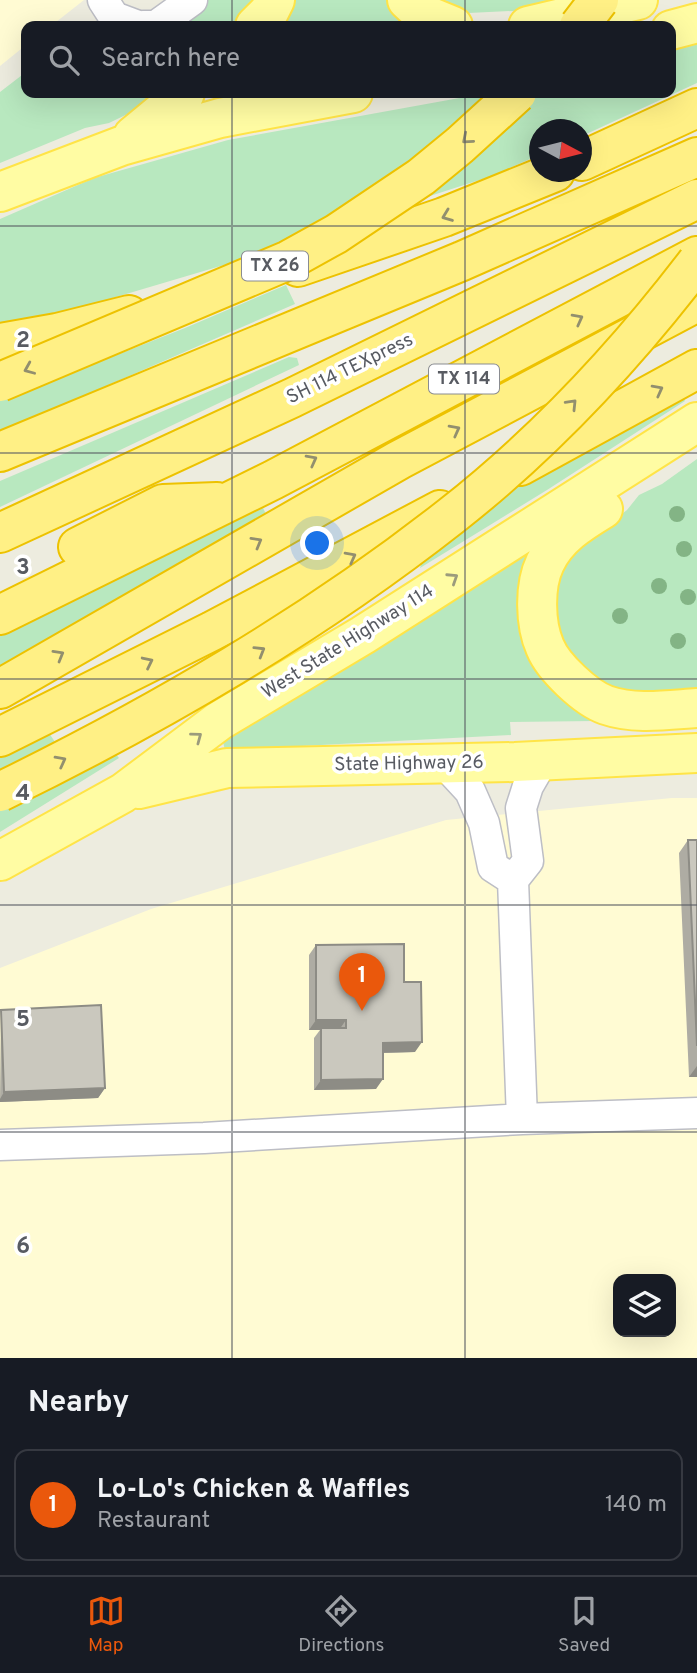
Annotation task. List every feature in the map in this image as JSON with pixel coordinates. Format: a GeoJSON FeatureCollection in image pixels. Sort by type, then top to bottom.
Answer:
{"type":"FeatureCollection","features":[{"type":"Feature","properties":{"kind":"highway"},"geometry":{"type":"LineString","coordinates":[[583,21],[599,0]]}},
{"type":"Feature","properties":{"kind":"highway","name":"TX 26"},"geometry":{"type":"LineString","coordinates":[[0,382],[289,260],[337,234],[421,177],[512,98]]}},
{"type":"Feature","properties":{"kind":"highway"},"geometry":{"type":"LineString","coordinates":[[592,156],[697,108]]}},
{"type":"Feature","properties":{"kind":"highway"},"geometry":{"type":"LineString","coordinates":[[0,452],[463,261],[697,157]]}},
{"type":"Feature","properties":{"kind":"highway"},"geometry":{"type":"LineString","coordinates":[[0,343],[57,334],[296,267],[444,217],[530,182]]}},
{"type":"Feature","properties":{"kind":"highway","name":"SH 114 TEXpress"},"geometry":{"type":"LineString","coordinates":[[0,533],[292,398],[697,199]]}},
{"type":"Feature","properties":{"kind":"highway","name":"TX 114"},"geometry":{"type":"LineString","coordinates":[[0,615],[230,502],[697,256]]}},
{"type":"Feature","properties":{"kind":"highway"},"geometry":{"type":"LineString","coordinates":[[0,792],[122,729],[283,637],[452,515],[531,447],[594,382],[697,262]]}},
{"type":"Feature","properties":{"kind":"highway"},"geometry":{"type":"LineString","coordinates":[[0,689],[399,460],[697,302]]}},
{"type":"Feature","properties":{"kind":"highway"},"geometry":{"type":"LineString","coordinates":[[0,737],[212,631],[411,526],[697,369]]}},
{"type":"Feature","properties":{"kind":"highway"},"geometry":{"type":"LineString","coordinates":[[0,586],[163,504],[230,502]]}},
{"type":"Feature","properties":{"kind":"main road"},"geometry":{"type":"LineString","coordinates":[[260,21],[275,0]]}},
{"type":"Feature","properties":{"kind":"main road"},"geometry":{"type":"LineString","coordinates":[[407,0],[421,13],[441,21]]}},
{"type":"Feature","properties":{"kind":"main road"},"geometry":{"type":"LineString","coordinates":[[549,21],[638,0]]}},
{"type":"Feature","properties":{"kind":"main road"},"geometry":{"type":"LineString","coordinates":[[676,29],[697,23]]}},
{"type":"Feature","properties":{"kind":"main road"},"geometry":{"type":"LineString","coordinates":[[121,146],[179,98]]}},
{"type":"Feature","properties":{"kind":"main road"},"geometry":{"type":"LineString","coordinates":[[0,192],[121,146],[220,118],[326,98]]}},
{"type":"Feature","properties":{"kind":"main road","name":"West State Highway 114"},"geometry":{"type":"LineString","coordinates":[[0,861],[124,793],[219,721],[363,635],[697,422]]}},
{"type":"Feature","properties":{"kind":"main road"},"geometry":{"type":"LineString","coordinates":[[697,448],[567,532],[545,562],[539,585],[538,608],[545,649],[583,694],[606,705],[634,711],[697,708]]}},
{"type":"Feature","properties":{"kind":"main road","name":"State Highway 26"},"geometry":{"type":"LineString","coordinates":[[124,793],[227,768],[445,764],[697,753]]}},
{"type":"Feature","properties":{"kind":"lane"},"geometry":{"type":"LineString","coordinates":[[103,0],[114,17],[126,21]]}},
{"type":"Feature","properties":{"kind":"lane"},"geometry":{"type":"LineString","coordinates":[[163,21],[192,0]]}},
{"type":"Feature","properties":{"kind":"lane"},"geometry":{"type":"LineString","coordinates":[[522,1119],[513,880],[528,861],[521,808],[528,786],[543,760]]}},
{"type":"Feature","properties":{"kind":"lane"},"geometry":{"type":"LineString","coordinates":[[445,764],[470,791],[484,823],[492,867],[513,880]]}},
{"type":"Feature","properties":{"kind":"lane"},"geometry":{"type":"LineString","coordinates":[[0,1145],[204,1138],[522,1119],[697,1113]]}},
{"type":"Feature","properties":{"kind":"shaded area"},"geometry":{"type":"Polygon","coordinates":[[[0,0],[84,0],[57,21],[21,21],[21,49],[0,66],[0,0]]]}},
{"type":"Feature","properties":{"kind":"shaded area"},"geometry":{"type":"Polygon","coordinates":[[[672,798],[697,798],[697,1358],[0,1358],[0,968],[151,909],[446,820],[672,798]]]}},
{"type":"Feature","properties":{"kind":"green space"},"geometry":{"type":"Polygon","coordinates":[[[207,0],[258,0],[243,21],[179,21],[207,0]]]}},
{"type":"Feature","properties":{"kind":"green space"},"geometry":{"type":"Polygon","coordinates":[[[287,0],[392,0],[415,21],[273,21],[287,0]]]}},
{"type":"Feature","properties":{"kind":"green space"},"geometry":{"type":"Polygon","coordinates":[[[434,0],[580,0],[575,8],[468,13],[434,0]]]}},
{"type":"Feature","properties":{"kind":"green space"},"geometry":{"type":"Polygon","coordinates":[[[697,42],[697,83],[676,93],[676,48],[697,42]]]}},
{"type":"Feature","properties":{"kind":"green space"},"geometry":{"type":"Polygon","coordinates":[[[21,76],[21,98],[161,98],[109,123],[85,128],[0,163],[0,92],[21,76]]]}},
{"type":"Feature","properties":{"kind":"green space"},"geometry":{"type":"Polygon","coordinates":[[[459,98],[481,98],[403,168],[315,231],[251,257],[79,308],[0,323],[0,219],[94,178],[228,140],[459,98]]]}},
{"type":"Feature","properties":{"kind":"green space"},"geometry":{"type":"Polygon","coordinates":[[[527,98],[664,98],[592,131],[592,119],[529,119],[529,159],[492,176],[402,205],[527,98]]]}},
{"type":"Feature","properties":{"kind":"green space"},"geometry":{"type":"Polygon","coordinates":[[[286,285],[295,304],[0,432],[0,401],[286,285]]]}},
{"type":"Feature","properties":{"kind":"green space"},"geometry":{"type":"Polygon","coordinates":[[[289,357],[297,358],[299,365],[0,507],[0,481],[289,357]]]}},
{"type":"Feature","properties":{"kind":"green space"},"geometry":{"type":"Polygon","coordinates":[[[681,394],[685,401],[420,568],[424,555],[517,482],[681,394]]]}},
{"type":"Feature","properties":{"kind":"green space"},"geometry":{"type":"Polygon","coordinates":[[[697,459],[697,690],[632,691],[608,687],[583,669],[565,647],[556,617],[560,570],[576,549],[627,510],[639,495],[662,484],[697,459]]]}},
{"type":"Feature","properties":{"kind":"green space"},"geometry":{"type":"Polygon","coordinates":[[[263,508],[267,516],[0,667],[0,636],[263,508]]]}},
{"type":"Feature","properties":{"kind":"green space"},"geometry":{"type":"Polygon","coordinates":[[[536,544],[533,569],[595,721],[510,722],[511,735],[225,750],[223,742],[536,544]]]}},
{"type":"Feature","properties":{"kind":"green space"},"geometry":{"type":"Polygon","coordinates":[[[47,730],[57,745],[0,774],[0,752],[47,730]]]}},
{"type":"Feature","properties":{"kind":"green space"},"geometry":{"type":"Polygon","coordinates":[[[114,752],[119,758],[0,832],[0,808],[114,752]]]}},
{"type":"Feature","properties":{"kind":"building"},"geometry":{"type":"Polygon","coordinates":[[[688,840],[697,840],[697,1046],[688,840]]]}},
{"type":"Feature","properties":{"kind":"building"},"geometry":{"type":"Polygon","coordinates":[[[404,944],[404,982],[421,982],[422,1042],[383,1043],[383,1079],[321,1080],[321,1028],[346,1028],[346,1020],[316,1020],[316,945],[404,944]]]}},
{"type":"Feature","properties":{"kind":"building"},"geometry":{"type":"Polygon","coordinates":[[[101,1005],[105,1088],[4,1092],[1,1010],[101,1005]]]}},
{"type":"Feature","properties":{"kind":"place","name":"Lo-Lo's Chicken & Waffles"},"geometry":{"type":"Point","coordinates":[362,1011]}}]}
